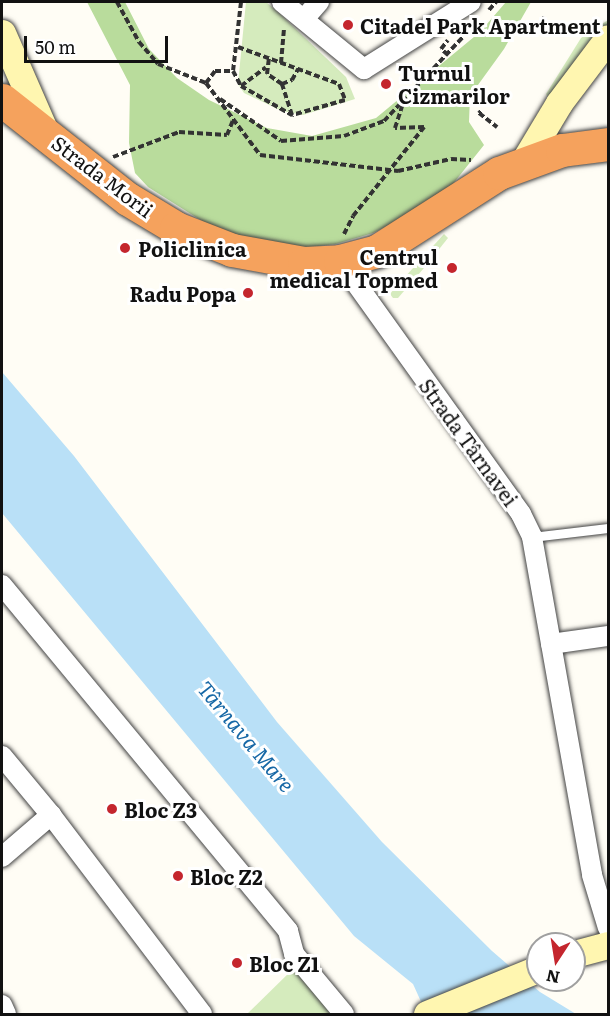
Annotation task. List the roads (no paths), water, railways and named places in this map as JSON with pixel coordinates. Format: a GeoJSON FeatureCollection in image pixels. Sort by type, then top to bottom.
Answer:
{"type":"FeatureCollection","features":[{"type":"Feature","properties":{"kind":"highway"},"geometry":{"type":"LineString","coordinates":[[2,100],[48,138]]}},
{"type":"Feature","properties":{"kind":"highway","name":"Strada Morii"},"geometry":{"type":"LineString","coordinates":[[48,138],[93,173],[150,212],[204,240],[283,261],[340,261],[389,245],[511,168],[562,150],[609,144]]}},
{"type":"Feature","properties":{"kind":"street"},"geometry":{"type":"LineString","coordinates":[[304,19],[319,2]]}},
{"type":"Feature","properties":{"kind":"street"},"geometry":{"type":"LineString","coordinates":[[284,3],[364,69],[470,2]]}},
{"type":"Feature","properties":{"kind":"street","name":"Strada Morii"},"geometry":{"type":"LineString","coordinates":[[2,33],[48,138]]}},
{"type":"Feature","properties":{"kind":"street"},"geometry":{"type":"LineString","coordinates":[[511,168],[609,38]]}},
{"type":"Feature","properties":{"kind":"street","name":"Strada Târnavei"},"geometry":{"type":"LineString","coordinates":[[340,261],[521,514],[532,537],[592,876],[597,943]]}},
{"type":"Feature","properties":{"kind":"street"},"geometry":{"type":"LineString","coordinates":[[2,585],[288,931],[294,954],[344,1014]]}},
{"type":"Feature","properties":{"kind":"street"},"geometry":{"type":"LineString","coordinates":[[551,644],[609,636]]}},
{"type":"Feature","properties":{"kind":"street"},"geometry":{"type":"LineString","coordinates":[[2,756],[51,815],[202,1014]]}},
{"type":"Feature","properties":{"kind":"street"},"geometry":{"type":"LineString","coordinates":[[2,857],[51,815]]}},
{"type":"Feature","properties":{"kind":"street"},"geometry":{"type":"LineString","coordinates":[[427,1014],[526,974]]}},
{"type":"Feature","properties":{"kind":"street"},"geometry":{"type":"LineString","coordinates":[[2,1005],[6,1014]]}},
{"type":"Feature","properties":{"kind":"lane"},"geometry":{"type":"LineString","coordinates":[[532,537],[607,528]]}},
{"type":"Feature","properties":{"kind":"water","name":"Târnava Mare"},"geometry":{"type":"Polygon","coordinates":[[[2,372],[74,456],[277,722],[382,842],[492,951],[526,980],[526,992],[540,992],[576,1014],[432,1014],[423,1006],[413,984],[354,936],[2,513],[2,372]]]}},
{"type":"Feature","properties":{"kind":"place","name":"Citadel Park Apartment"},"geometry":{"type":"Point","coordinates":[348,25]}},
{"type":"Feature","properties":{"kind":"place","name":"Turnul Cizmarilor"},"geometry":{"type":"Point","coordinates":[386,84]}},
{"type":"Feature","properties":{"kind":"place","name":"Policlinica"},"geometry":{"type":"Point","coordinates":[125,248]}},
{"type":"Feature","properties":{"kind":"place","name":"Centrul medical Topmed"},"geometry":{"type":"Point","coordinates":[452,268]}},
{"type":"Feature","properties":{"kind":"place","name":"Radu Popa"},"geometry":{"type":"Point","coordinates":[248,293]}},
{"type":"Feature","properties":{"kind":"place","name":"Bloc Z3"},"geometry":{"type":"Point","coordinates":[112,809]}},
{"type":"Feature","properties":{"kind":"place","name":"Bloc Z2"},"geometry":{"type":"Point","coordinates":[178,876]}},
{"type":"Feature","properties":{"kind":"place","name":"Bloc Z1"},"geometry":{"type":"Point","coordinates":[237,963]}}]}
